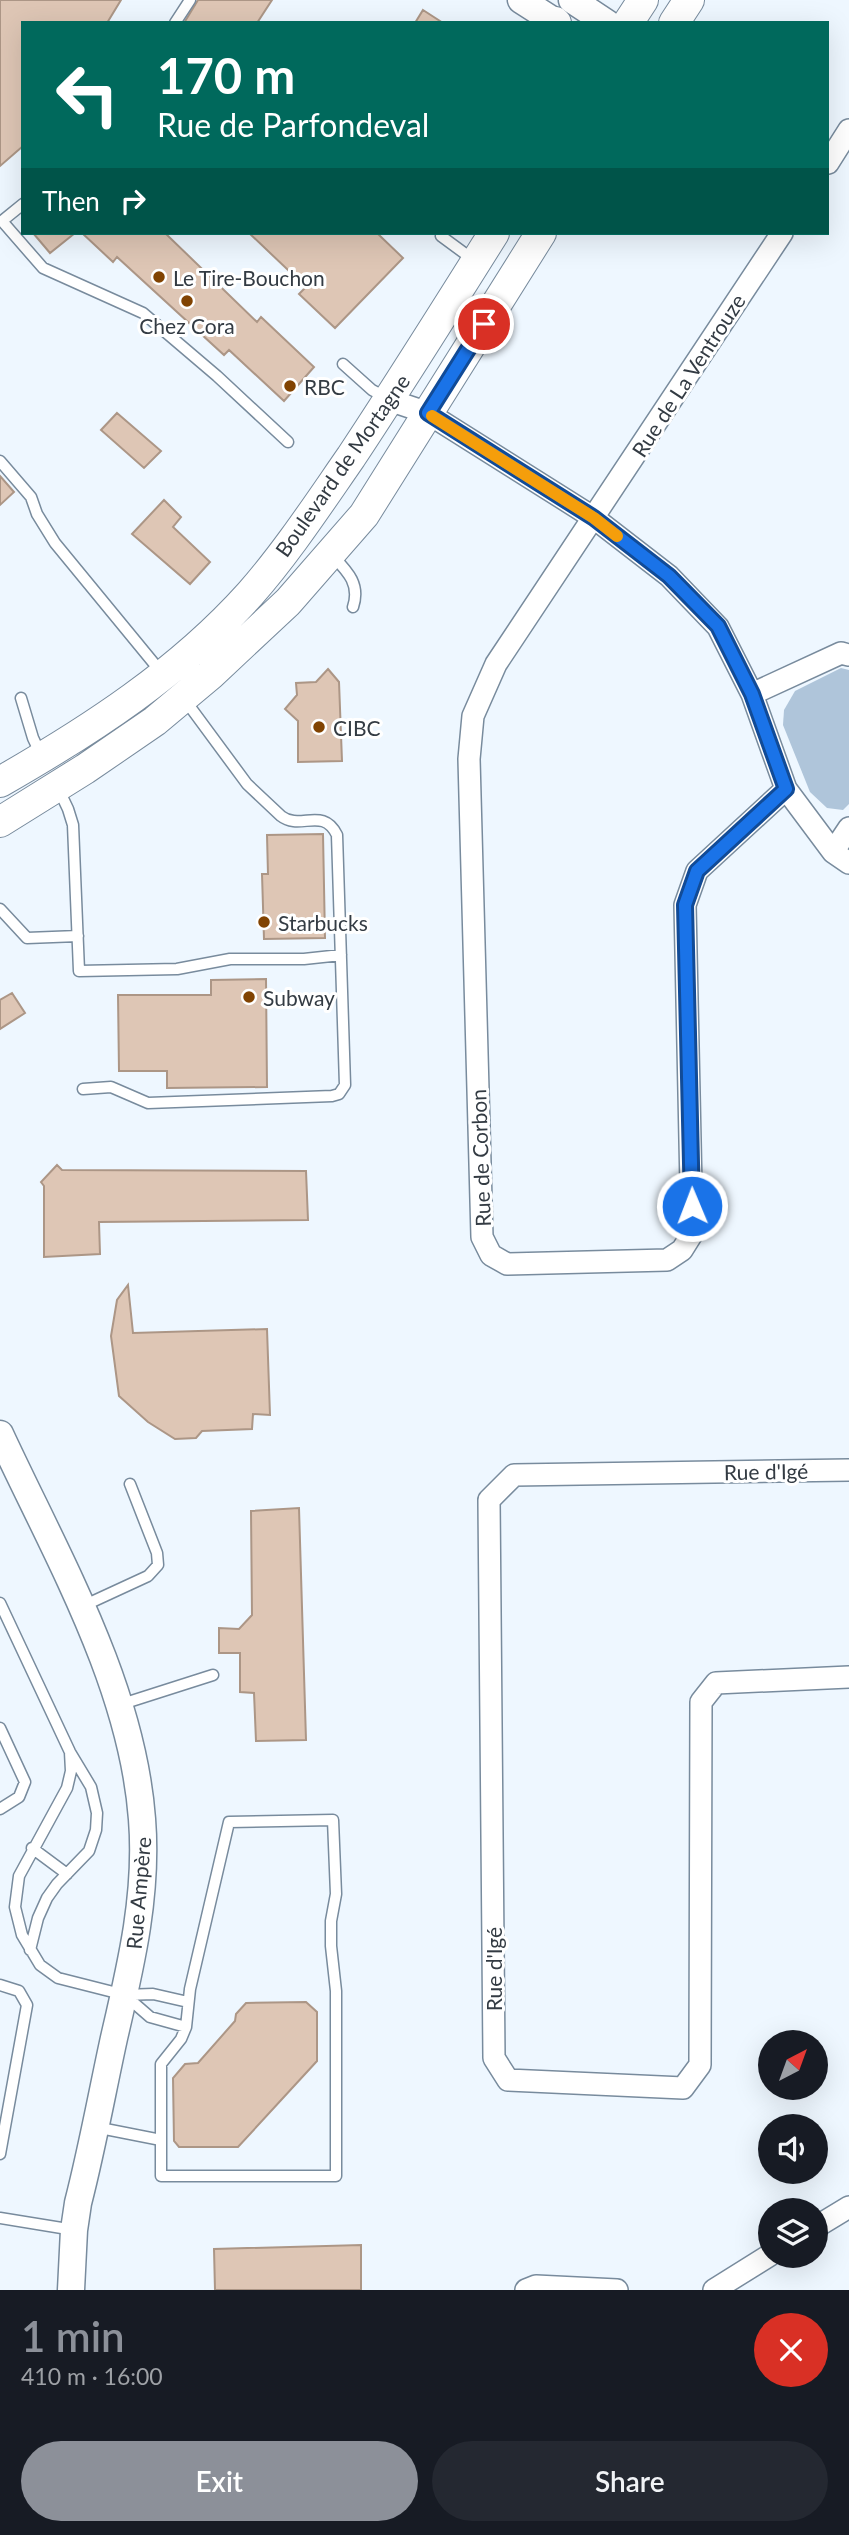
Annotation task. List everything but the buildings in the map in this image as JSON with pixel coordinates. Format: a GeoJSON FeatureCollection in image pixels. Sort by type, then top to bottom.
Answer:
{"type":"FeatureCollection","features":[{"type":"Feature","properties":{"kind":"main road"},"geometry":{"type":"LineString","coordinates":[[629,21],[643,0]]}},
{"type":"Feature","properties":{"kind":"main road"},"geometry":{"type":"LineString","coordinates":[[675,21],[689,0]]}},
{"type":"Feature","properties":{"kind":"main road","name":"Boulevard de Mortagne"},"geometry":{"type":"LineString","coordinates":[[173,686],[250,594],[316,508],[389,400],[493,235]]}},
{"type":"Feature","properties":{"kind":"main road","name":"Boulevard de Mortagne"},"geometry":{"type":"LineString","coordinates":[[0,822],[108,716],[173,686],[288,602],[364,515],[540,235]]}},
{"type":"Feature","properties":{"kind":"main road","name":"Boulevard de Mortagne"},"geometry":{"type":"LineString","coordinates":[[0,782],[50,772]]}},
{"type":"Feature","properties":{"kind":"street"},"geometry":{"type":"LineString","coordinates":[[521,0],[560,17],[591,21]]}},
{"type":"Feature","properties":{"kind":"street"},"geometry":{"type":"LineString","coordinates":[[829,161],[849,131]]}},
{"type":"Feature","properties":{"kind":"street","name":"Rue de La Ventrouze"},"geometry":{"type":"LineString","coordinates":[[594,518],[781,235]]}},
{"type":"Feature","properties":{"kind":"street"},"geometry":{"type":"LineString","coordinates":[[389,400],[428,413],[594,518],[669,576],[718,626],[752,694],[786,789],[841,858]]}},
{"type":"Feature","properties":{"kind":"street","name":"Rue de Corbon"},"geometry":{"type":"LineString","coordinates":[[594,518],[496,664],[474,716],[469,759],[482,1237],[491,1255],[507,1264],[667,1260],[682,1250],[692,1234],[685,905],[697,871],[786,789]]}},
{"type":"Feature","properties":{"kind":"street"},"geometry":{"type":"LineString","coordinates":[[752,694],[841,653],[849,656]]}},
{"type":"Feature","properties":{"kind":"street"},"geometry":{"type":"LineString","coordinates":[[841,858],[849,828]]}},
{"type":"Feature","properties":{"kind":"street","name":"Rue Ampère"},"geometry":{"type":"LineString","coordinates":[[0,1434],[100,1651],[119,1705],[136,1773],[144,1837],[141,1900],[125,1995],[94,2127],[74,2230],[71,2290]]}},
{"type":"Feature","properties":{"kind":"street","name":"Rue d'Igé"},"geometry":{"type":"LineString","coordinates":[[849,1470],[514,1475],[489,1500],[494,2058],[508,2080],[683,2088],[701,2065],[701,1702],[716,1683],[849,1676]]}},
{"type":"Feature","properties":{"kind":"street"},"geometry":{"type":"LineString","coordinates":[[828,2220],[849,2207]]}},
{"type":"Feature","properties":{"kind":"street"},"geometry":{"type":"LineString","coordinates":[[714,2290],[758,2262]]}},
{"type":"Feature","properties":{"kind":"street"},"geometry":{"type":"LineString","coordinates":[[526,2290],[536,2286],[617,2290]]}},
{"type":"Feature","properties":{"kind":"lane"},"geometry":{"type":"LineString","coordinates":[[176,21],[190,0]]}},
{"type":"Feature","properties":{"kind":"lane"},"geometry":{"type":"LineString","coordinates":[[21,206],[2,222],[43,268],[143,313],[218,376],[288,442]]}},
{"type":"Feature","properties":{"kind":"lane"},"geometry":{"type":"LineString","coordinates":[[441,236],[476,262]]}},
{"type":"Feature","properties":{"kind":"lane"},"geometry":{"type":"LineString","coordinates":[[343,364],[372,390],[389,400]]}},
{"type":"Feature","properties":{"kind":"lane"},"geometry":{"type":"LineString","coordinates":[[0,461],[31,497],[37,514],[55,543],[173,686],[247,784],[286,820],[325,820],[332,825],[337,835],[345,1085],[339,1094],[148,1103],[111,1087],[83,1089]]}},
{"type":"Feature","properties":{"kind":"lane"},"geometry":{"type":"LineString","coordinates":[[331,554],[352,577],[356,597],[353,607]]}},
{"type":"Feature","properties":{"kind":"lane"},"geometry":{"type":"LineString","coordinates":[[21,698],[33,738],[68,809],[73,825],[79,971],[177,969],[230,959],[304,959],[341,955]]}},
{"type":"Feature","properties":{"kind":"lane"},"geometry":{"type":"LineString","coordinates":[[0,909],[27,938],[78,936]]}},
{"type":"Feature","properties":{"kind":"lane"},"geometry":{"type":"LineString","coordinates":[[81,1607],[148,1576],[158,1565],[157,1553],[130,1484]]}},
{"type":"Feature","properties":{"kind":"lane"},"geometry":{"type":"LineString","coordinates":[[0,1603],[70,1752],[91,1787],[95,1802],[96,1830],[89,1851],[51,1891],[42,1908],[30,1950]]}},
{"type":"Feature","properties":{"kind":"lane"},"geometry":{"type":"LineString","coordinates":[[119,1705],[213,1675]]}},
{"type":"Feature","properties":{"kind":"lane"},"geometry":{"type":"LineString","coordinates":[[0,1728],[24,1778],[25,1786],[19,1797],[0,1809]]}},
{"type":"Feature","properties":{"kind":"lane"},"geometry":{"type":"LineString","coordinates":[[70,1752],[71,1771],[67,1788],[32,1848],[19,1876],[15,1894],[17,1920],[30,1950],[40,1965],[58,1978],[125,1995],[154,1994],[188,2002]]}},
{"type":"Feature","properties":{"kind":"lane"},"geometry":{"type":"LineString","coordinates":[[333,1820],[336,1894],[331,1921],[331,1946],[336,1991],[336,2176],[161,2176],[161,2064],[181,2039],[186,2027],[188,2002],[229,1822],[333,1820]]}},
{"type":"Feature","properties":{"kind":"lane"},"geometry":{"type":"LineString","coordinates":[[32,1848],[66,1874]]}},
{"type":"Feature","properties":{"kind":"lane"},"geometry":{"type":"LineString","coordinates":[[0,1985],[19,1991],[27,2005],[0,2154]]}},
{"type":"Feature","properties":{"kind":"lane"},"geometry":{"type":"LineString","coordinates":[[125,1995],[150,2017],[186,2027]]}},
{"type":"Feature","properties":{"kind":"lane"},"geometry":{"type":"LineString","coordinates":[[94,2127],[160,2140]]}},
{"type":"Feature","properties":{"kind":"lane"},"geometry":{"type":"LineString","coordinates":[[0,2218],[74,2230]]}},
{"type":"Feature","properties":{"kind":"shaded area"},"geometry":{"type":"Polygon","coordinates":[[[841,668],[849,670],[849,804],[843,810],[827,808],[810,792],[783,725],[784,710],[795,691],[841,668]]]}},
{"type":"Feature","properties":{"kind":"slow traffic"},"geometry":{"type":"LineString","coordinates":[[432,416],[594,518],[617,536]]}},
{"type":"Feature","properties":{"kind":"place","name":"Le Tire-Bouchon"},"geometry":{"type":"Point","coordinates":[159,277]}},
{"type":"Feature","properties":{"kind":"place","name":"Chez Cora"},"geometry":{"type":"Point","coordinates":[187,301]}},
{"type":"Feature","properties":{"kind":"place","name":"RBC"},"geometry":{"type":"Point","coordinates":[290,386]}},
{"type":"Feature","properties":{"kind":"place","name":"CIBC"},"geometry":{"type":"Point","coordinates":[319,727]}},
{"type":"Feature","properties":{"kind":"place","name":"Starbucks"},"geometry":{"type":"Point","coordinates":[264,922]}},
{"type":"Feature","properties":{"kind":"place","name":"Subway"},"geometry":{"type":"Point","coordinates":[249,997]}},
{"type":"Feature","properties":{"kind":"route"},"geometry":{"type":"LineString","coordinates":[[484,324],[428,413],[594,518],[669,576],[718,626],[752,694],[786,789],[697,871],[685,905],[692,1206]]}}]}
